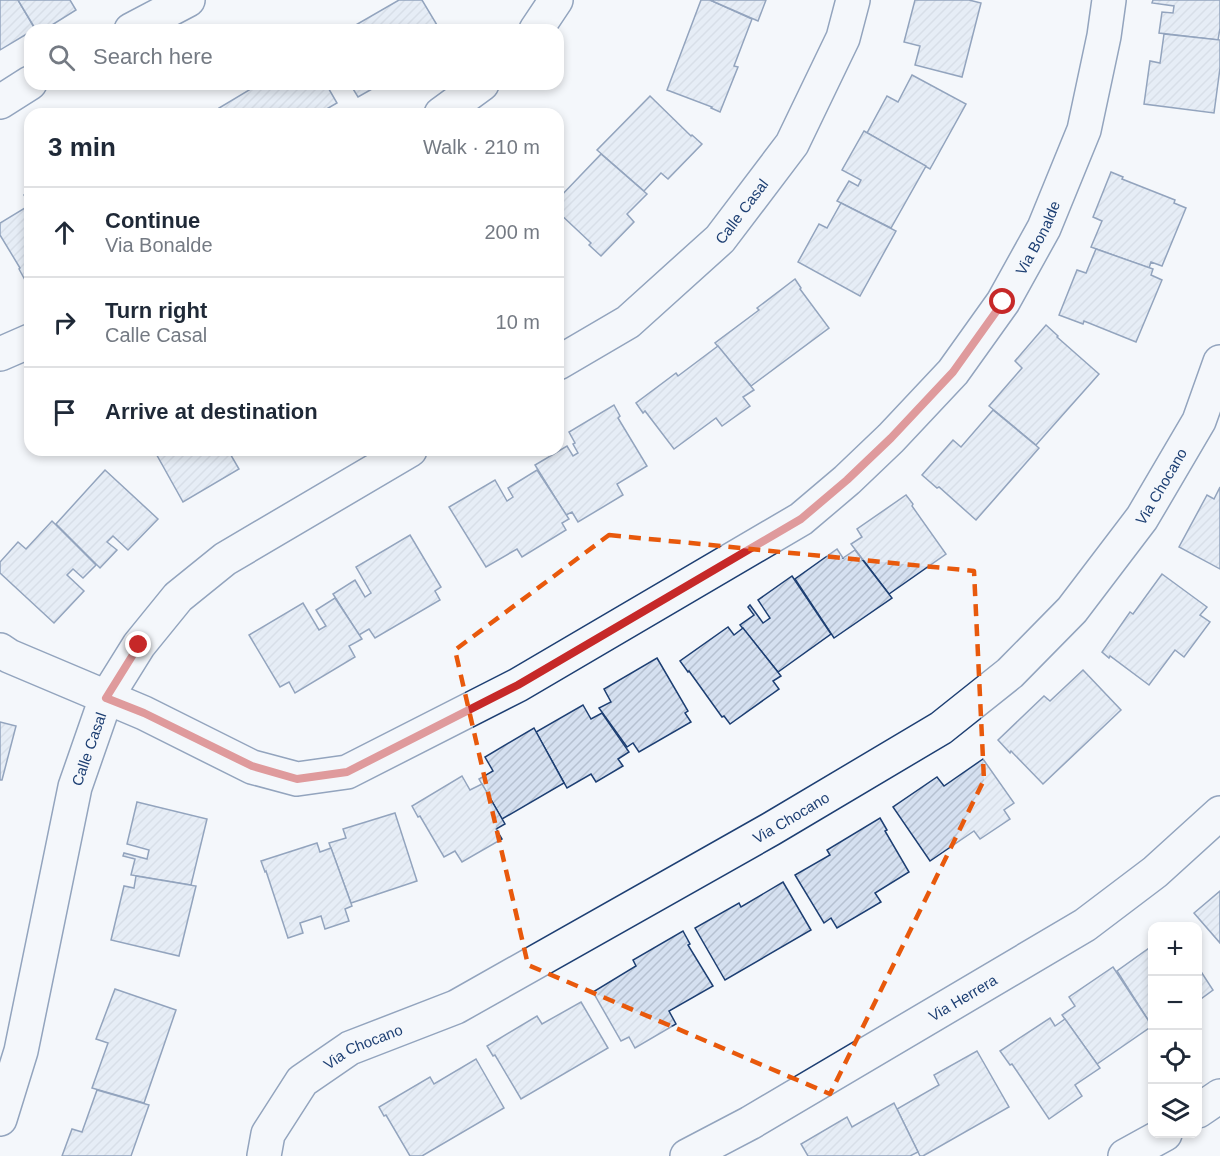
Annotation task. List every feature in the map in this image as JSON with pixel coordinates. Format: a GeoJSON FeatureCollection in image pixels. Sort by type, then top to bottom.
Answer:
{"type":"FeatureCollection","features":[{"type":"Feature","properties":{"kind":"street"},"geometry":{"type":"LineString","coordinates":[[142,24],[188,0]]}},
{"type":"Feature","properties":{"kind":"street"},"geometry":{"type":"LineString","coordinates":[[540,24],[556,0]]}},
{"type":"Feature","properties":{"kind":"street","name":"Calle Casal"},"geometry":{"type":"LineString","coordinates":[[564,359],[628,322],[720,238],[792,144],[843,38],[853,0]]}},
{"type":"Feature","properties":{"kind":"street","name":"Via Bonalde"},"geometry":{"type":"LineString","coordinates":[[0,650],[9,656],[144,713],[252,766],[297,779],[347,772],[518,685],[801,519],[847,480],[953,372],[1003,302],[1044,228],[1084,130],[1104,36],[1108,0]]}},
{"type":"Feature","properties":{"kind":"street"},"geometry":{"type":"LineString","coordinates":[[0,102],[24,87]]}},
{"type":"Feature","properties":{"kind":"street"},"geometry":{"type":"LineString","coordinates":[[449,108],[474,90]]}},
{"type":"Feature","properties":{"kind":"street"},"geometry":{"type":"LineString","coordinates":[[0,354],[24,344]]}},
{"type":"Feature","properties":{"kind":"street","name":"Via Chocano"},"geometry":{"type":"LineString","coordinates":[[264,1156],[268,1134],[302,1081],[350,1048],[456,1007],[761,835],[941,728],[1010,673],[1072,610],[1142,518],[1199,421],[1220,362]]}},
{"type":"Feature","properties":{"kind":"street","name":"Calle Casal"},"geometry":{"type":"LineString","coordinates":[[0,1119],[21,1051],[75,787],[106,698],[139,645],[178,597],[225,559],[400,456]]}},
{"type":"Feature","properties":{"kind":"street","name":"Via Herrera"},"geometry":{"type":"LineString","coordinates":[[687,1156],[750,1123],[1085,925],[1155,872],[1220,813]]}},
{"type":"Feature","properties":{"kind":"street"},"geometry":{"type":"LineString","coordinates":[[1202,1108],[1220,1096]]}},
{"type":"Feature","properties":{"kind":"street"},"geometry":{"type":"LineString","coordinates":[[1125,1156],[1158,1138]]}},
{"type":"Feature","properties":{"kind":"highlighted area"},"geometry":{"type":"Polygon","coordinates":[[[609,535],[974,571],[984,780],[830,1094],[528,965],[455,650],[609,535]]]}},
{"type":"Feature","properties":{"kind":"building"},"geometry":{"type":"Polygon","coordinates":[[[0,0],[18,0],[32,24],[24,24],[24,36],[0,50],[0,0]]]}},
{"type":"Feature","properties":{"kind":"building"},"geometry":{"type":"Polygon","coordinates":[[[18,0],[70,0],[76,10],[54,24],[32,24],[18,0]]]}},
{"type":"Feature","properties":{"kind":"building"},"geometry":{"type":"Polygon","coordinates":[[[399,0],[422,0],[436,24],[357,24],[399,0]]]}},
{"type":"Feature","properties":{"kind":"building"},"geometry":{"type":"Polygon","coordinates":[[[701,0],[710,0],[752,19],[734,66],[738,67],[720,112],[667,90],[701,0]]]}},
{"type":"Feature","properties":{"kind":"building"},"geometry":{"type":"Polygon","coordinates":[[[710,0],[766,0],[758,21],[710,0]]]}},
{"type":"Feature","properties":{"kind":"building"},"geometry":{"type":"Polygon","coordinates":[[[915,0],[969,0],[981,3],[962,77],[915,65],[920,46],[904,42],[915,0]]]}},
{"type":"Feature","properties":{"kind":"building"},"geometry":{"type":"Polygon","coordinates":[[[1153,0],[1220,0],[1218,40],[1159,33],[1162,12],[1173,13],[1174,6],[1152,3],[1153,0]]]}},
{"type":"Feature","properties":{"kind":"building"},"geometry":{"type":"Polygon","coordinates":[[[1164,34],[1220,40],[1220,68],[1214,113],[1144,104],[1150,61],[1160,63],[1164,34]]]}},
{"type":"Feature","properties":{"kind":"building"},"geometry":{"type":"Polygon","coordinates":[[[912,75],[966,104],[930,169],[867,133],[887,96],[898,102],[912,75]]]}},
{"type":"Feature","properties":{"kind":"building"},"geometry":{"type":"Polygon","coordinates":[[[249,90],[329,90],[337,103],[328,108],[219,108],[249,90]]]}},
{"type":"Feature","properties":{"kind":"building"},"geometry":{"type":"Polygon","coordinates":[[[354,90],[370,90],[358,97],[354,90]]]}},
{"type":"Feature","properties":{"kind":"building"},"geometry":{"type":"Polygon","coordinates":[[[650,96],[702,144],[668,179],[661,173],[644,191],[597,150],[650,96]]]}},
{"type":"Feature","properties":{"kind":"building"},"geometry":{"type":"Polygon","coordinates":[[[864,131],[926,166],[891,228],[837,201],[849,181],[858,186],[861,180],[842,170],[864,131]]]}},
{"type":"Feature","properties":{"kind":"building"},"geometry":{"type":"Polygon","coordinates":[[[601,154],[647,194],[627,214],[634,222],[601,256],[589,245],[591,243],[564,218],[564,193],[601,154]]]}},
{"type":"Feature","properties":{"kind":"building"},"geometry":{"type":"Polygon","coordinates":[[[1111,172],[1123,177],[1122,179],[1175,200],[1174,203],[1186,208],[1162,266],[1151,262],[1149,268],[1091,247],[1102,221],[1093,217],[1111,172]]]}},
{"type":"Feature","properties":{"kind":"building"},"geometry":{"type":"Polygon","coordinates":[[[841,203],[896,231],[860,296],[798,262],[819,224],[827,228],[841,203]]]}},
{"type":"Feature","properties":{"kind":"building"},"geometry":{"type":"Polygon","coordinates":[[[24,209],[24,278],[0,235],[0,223],[24,209]]]}},
{"type":"Feature","properties":{"kind":"building"},"geometry":{"type":"Polygon","coordinates":[[[1096,249],[1153,269],[1151,275],[1162,280],[1136,342],[1084,321],[1083,324],[1059,315],[1077,270],[1086,273],[1096,249]]]}},
{"type":"Feature","properties":{"kind":"building"},"geometry":{"type":"Polygon","coordinates":[[[795,279],[829,328],[751,386],[715,343],[795,279]]]}},
{"type":"Feature","properties":{"kind":"building"},"geometry":{"type":"Polygon","coordinates":[[[1046,325],[1099,374],[1036,445],[989,406],[1022,368],[1015,361],[1046,325]]]}},
{"type":"Feature","properties":{"kind":"building"},"geometry":{"type":"Polygon","coordinates":[[[718,346],[754,390],[743,397],[750,406],[722,426],[716,418],[674,449],[645,411],[643,413],[636,403],[676,373],[678,376],[718,346]]]}},
{"type":"Feature","properties":{"kind":"building"},"geometry":{"type":"Polygon","coordinates":[[[614,405],[620,416],[618,418],[647,466],[617,484],[623,495],[578,522],[572,512],[566,515],[535,465],[550,456],[564,456],[564,448],[567,446],[573,456],[578,453],[569,432],[614,405]]]}},
{"type":"Feature","properties":{"kind":"building"},"geometry":{"type":"Polygon","coordinates":[[[993,410],[1039,448],[976,520],[922,475],[953,440],[961,447],[993,410]]]}},
{"type":"Feature","properties":{"kind":"building"},"geometry":{"type":"Polygon","coordinates":[[[157,456],[231,456],[239,469],[183,502],[157,456]]]}},
{"type":"Feature","properties":{"kind":"building"},"geometry":{"type":"Polygon","coordinates":[[[105,470],[158,519],[128,550],[113,536],[107,542],[117,550],[100,568],[56,524],[105,470]]]}},
{"type":"Feature","properties":{"kind":"building"},"geometry":{"type":"Polygon","coordinates":[[[537,470],[569,519],[562,523],[566,530],[522,557],[517,549],[486,567],[449,507],[495,480],[507,501],[513,497],[508,488],[537,470]]]}},
{"type":"Feature","properties":{"kind":"building"},"geometry":{"type":"Polygon","coordinates":[[[1220,487],[1220,569],[1179,547],[1207,495],[1214,499],[1220,487]]]}},
{"type":"Feature","properties":{"kind":"building"},"geometry":{"type":"Polygon","coordinates":[[[906,495],[946,554],[889,594],[851,544],[862,537],[857,529],[906,495]]]}},
{"type":"Feature","properties":{"kind":"building"},"geometry":{"type":"Polygon","coordinates":[[[52,521],[96,565],[83,578],[73,569],[67,575],[84,591],[54,623],[0,573],[0,562],[18,542],[26,549],[52,521]]]}},
{"type":"Feature","properties":{"kind":"building"},"geometry":{"type":"Polygon","coordinates":[[[410,535],[441,587],[435,591],[440,600],[375,638],[369,629],[359,635],[333,594],[355,580],[365,597],[371,593],[356,567],[410,535]]]}},
{"type":"Feature","properties":{"kind":"building"},"geometry":{"type":"Polygon","coordinates":[[[837,549],[843,558],[855,550],[892,598],[834,638],[795,579],[837,549]]]}},
{"type":"Feature","properties":{"kind":"building"},"geometry":{"type":"Polygon","coordinates":[[[1162,574],[1207,607],[1200,615],[1210,622],[1184,657],[1175,650],[1149,685],[1102,652],[1130,612],[1133,614],[1162,574]]]}},
{"type":"Feature","properties":{"kind":"building"},"geometry":{"type":"Polygon","coordinates":[[[792,576],[831,634],[778,672],[740,625],[754,615],[748,607],[750,605],[763,623],[770,618],[758,600],[792,576]]]}},
{"type":"Feature","properties":{"kind":"building"},"geometry":{"type":"Polygon","coordinates":[[[335,598],[362,639],[349,646],[355,657],[295,693],[289,682],[280,687],[249,635],[303,603],[319,630],[326,626],[316,610],[335,598]]]}},
{"type":"Feature","properties":{"kind":"building"},"geometry":{"type":"Polygon","coordinates":[[[728,627],[734,635],[743,628],[781,676],[773,681],[779,689],[730,724],[724,716],[722,717],[680,661],[728,627]]]}},
{"type":"Feature","properties":{"kind":"building"},"geometry":{"type":"Polygon","coordinates":[[[657,658],[688,711],[685,713],[691,722],[639,752],[633,743],[627,747],[599,708],[611,702],[604,689],[657,658]]]}},
{"type":"Feature","properties":{"kind":"building"},"geometry":{"type":"Polygon","coordinates":[[[1083,670],[1121,710],[1043,784],[998,740],[1044,696],[1050,701],[1083,670]]]}},
{"type":"Feature","properties":{"kind":"building"},"geometry":{"type":"Polygon","coordinates":[[[583,705],[591,719],[602,713],[629,752],[618,759],[623,766],[596,782],[591,774],[567,788],[536,732],[583,705]]]}},
{"type":"Feature","properties":{"kind":"building"},"geometry":{"type":"Polygon","coordinates":[[[0,722],[16,726],[2,780],[0,780],[0,722]]]}},
{"type":"Feature","properties":{"kind":"building"},"geometry":{"type":"Polygon","coordinates":[[[534,728],[564,783],[502,819],[479,779],[493,771],[485,757],[534,728]]]}},
{"type":"Feature","properties":{"kind":"building"},"geometry":{"type":"Polygon","coordinates":[[[983,759],[1014,803],[1004,810],[1010,819],[980,839],[974,831],[930,861],[893,807],[937,777],[944,786],[983,759]]]}},
{"type":"Feature","properties":{"kind":"building"},"geometry":{"type":"Polygon","coordinates":[[[462,776],[470,790],[482,784],[505,824],[496,829],[502,839],[462,862],[455,851],[444,857],[412,806],[462,776]]]}},
{"type":"Feature","properties":{"kind":"building"},"geometry":{"type":"Polygon","coordinates":[[[137,802],[207,819],[191,885],[131,875],[135,859],[123,856],[124,853],[147,859],[149,850],[127,844],[137,802]]]}},
{"type":"Feature","properties":{"kind":"building"},"geometry":{"type":"Polygon","coordinates":[[[395,813],[417,881],[351,903],[329,843],[346,838],[343,829],[395,813]]]}},
{"type":"Feature","properties":{"kind":"building"},"geometry":{"type":"Polygon","coordinates":[[[880,818],[909,872],[875,893],[881,902],[837,928],[831,918],[824,923],[795,875],[830,855],[827,850],[880,818]]]}},
{"type":"Feature","properties":{"kind":"building"},"geometry":{"type":"Polygon","coordinates":[[[317,843],[320,852],[331,848],[352,906],[345,909],[349,921],[325,929],[321,916],[300,923],[303,933],[288,938],[261,861],[317,843]]]}},
{"type":"Feature","properties":{"kind":"building"},"geometry":{"type":"Polygon","coordinates":[[[136,876],[196,886],[179,956],[111,940],[124,886],[134,888],[136,876]]]}},
{"type":"Feature","properties":{"kind":"building"},"geometry":{"type":"Polygon","coordinates":[[[783,882],[811,930],[725,980],[695,928],[739,903],[741,907],[783,882]]]}},
{"type":"Feature","properties":{"kind":"building"},"geometry":{"type":"Polygon","coordinates":[[[1220,891],[1220,943],[1202,922],[1194,913],[1220,891]]]}},
{"type":"Feature","properties":{"kind":"building"},"geometry":{"type":"Polygon","coordinates":[[[683,931],[690,944],[688,945],[713,986],[669,1011],[676,1024],[635,1048],[629,1037],[621,1041],[593,992],[636,966],[633,960],[683,931]]]}},
{"type":"Feature","properties":{"kind":"building"},"geometry":{"type":"Polygon","coordinates":[[[1148,949],[1148,1020],[1117,971],[1148,949]]]}},
{"type":"Feature","properties":{"kind":"building"},"geometry":{"type":"Polygon","coordinates":[[[1113,967],[1148,1020],[1148,1029],[1097,1064],[1062,1015],[1075,1006],[1069,997],[1113,967]]]}},
{"type":"Feature","properties":{"kind":"building"},"geometry":{"type":"Polygon","coordinates":[[[1202,973],[1213,990],[1202,998],[1202,973]]]}},
{"type":"Feature","properties":{"kind":"building"},"geometry":{"type":"Polygon","coordinates":[[[115,989],[176,1010],[144,1103],[92,1088],[108,1043],[96,1039],[115,989]]]}},
{"type":"Feature","properties":{"kind":"building"},"geometry":{"type":"Polygon","coordinates":[[[581,1002],[608,1048],[521,1099],[495,1055],[493,1056],[487,1046],[537,1016],[542,1024],[581,1002]]]}},
{"type":"Feature","properties":{"kind":"building"},"geometry":{"type":"Polygon","coordinates":[[[1050,1018],[1055,1026],[1065,1019],[1100,1068],[1075,1085],[1082,1096],[1049,1119],[1012,1064],[1010,1065],[1000,1051],[1050,1018]]]}},
{"type":"Feature","properties":{"kind":"building"},"geometry":{"type":"Polygon","coordinates":[[[977,1051],[1009,1107],[920,1156],[897,1109],[939,1085],[934,1075],[977,1051]]]}},
{"type":"Feature","properties":{"kind":"building"},"geometry":{"type":"Polygon","coordinates":[[[476,1059],[504,1108],[422,1156],[410,1156],[379,1107],[430,1077],[434,1084],[476,1059]]]}},
{"type":"Feature","properties":{"kind":"building"},"geometry":{"type":"Polygon","coordinates":[[[97,1090],[149,1105],[131,1156],[62,1156],[72,1129],[82,1132],[97,1090]]]}},
{"type":"Feature","properties":{"kind":"building"},"geometry":{"type":"Polygon","coordinates":[[[894,1103],[918,1152],[910,1156],[808,1156],[801,1144],[847,1117],[852,1127],[894,1103]]]}},
{"type":"Feature","properties":{"kind":"route"},"geometry":{"type":"LineString","coordinates":[[139,645],[106,698],[144,713],[252,766],[297,779],[347,772],[518,685],[801,519],[891,438],[953,372],[1003,302]]}}]}
